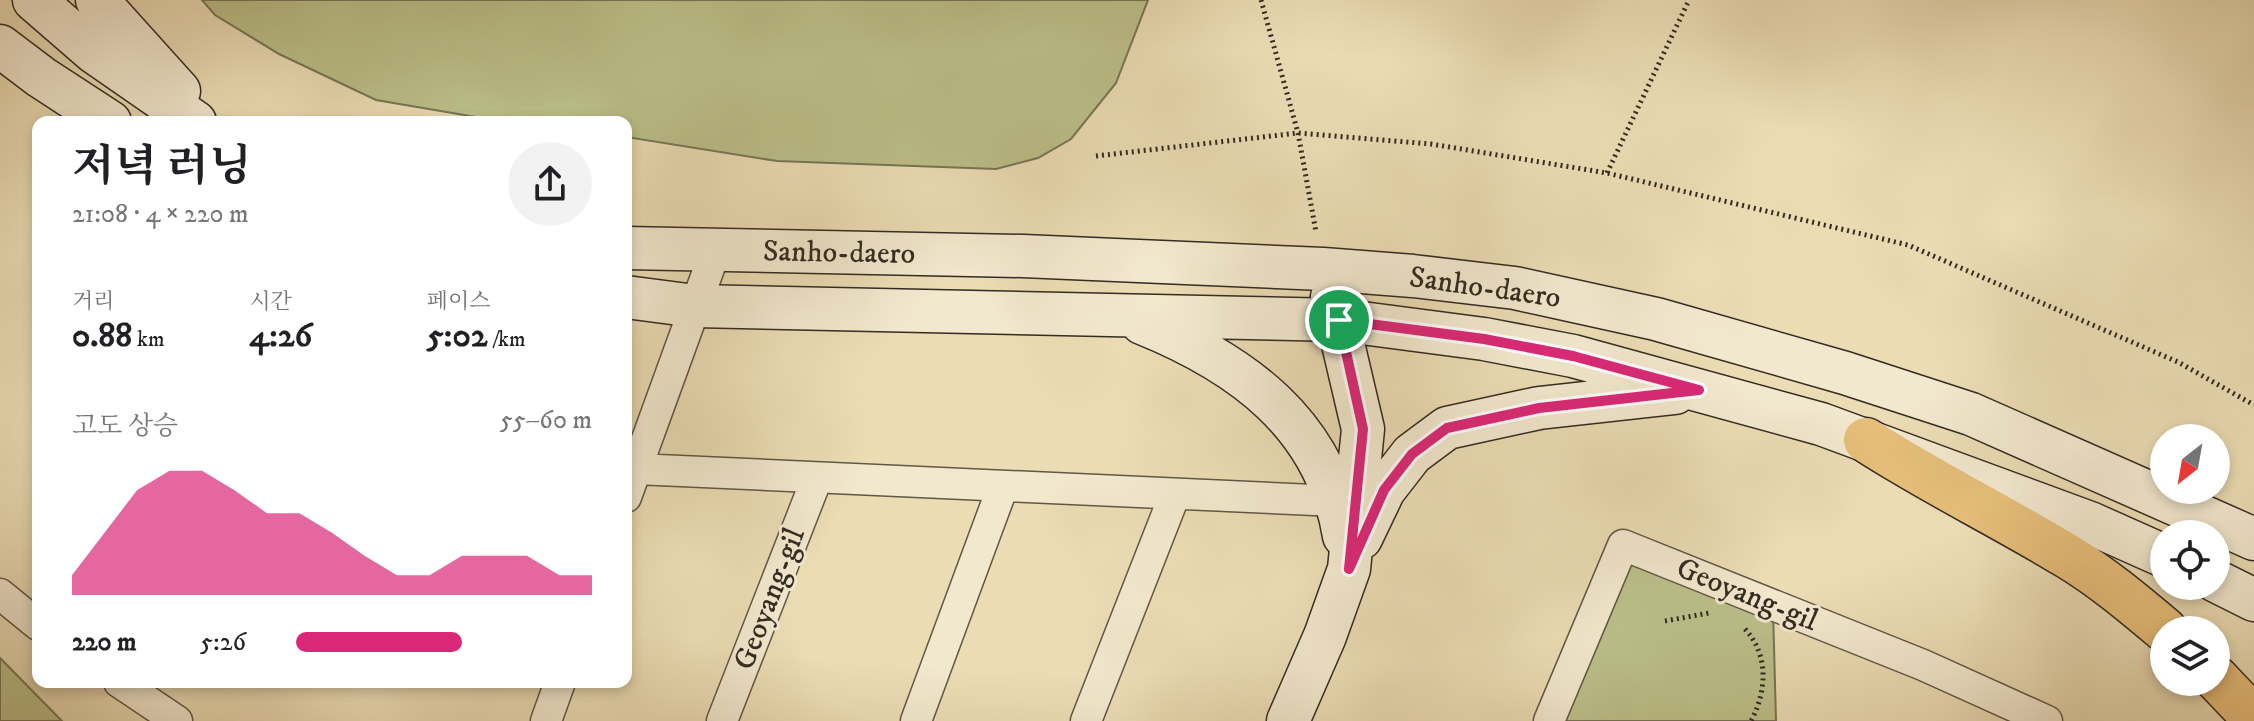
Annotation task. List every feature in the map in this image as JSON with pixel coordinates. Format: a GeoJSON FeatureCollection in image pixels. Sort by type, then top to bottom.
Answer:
{"type":"FeatureCollection","features":[{"type":"Feature","properties":{"kind":"highway"},"geometry":{"type":"LineString","coordinates":[[1866,440],[1911,469],[2069,557],[2150,618]]}},
{"type":"Feature","properties":{"kind":"street"},"geometry":{"type":"LineString","coordinates":[[34,0],[94,52],[186,116]]}},
{"type":"Feature","properties":{"kind":"street"},"geometry":{"type":"LineString","coordinates":[[97,0],[162,74],[206,116]]}},
{"type":"Feature","properties":{"kind":"street"},"geometry":{"type":"LineString","coordinates":[[0,3],[144,116]]}},
{"type":"Feature","properties":{"kind":"street"},"geometry":{"type":"LineString","coordinates":[[0,46],[101,116]]}},
{"type":"Feature","properties":{"kind":"street","name":"Sanho-daero"},"geometry":{"type":"LineString","coordinates":[[632,248],[1023,256],[1323,269],[1515,288],[1656,319],[1845,373],[1971,414],[2254,539]]}},
{"type":"Feature","properties":{"kind":"street"},"geometry":{"type":"LineString","coordinates":[[632,480],[715,252]]}},
{"type":"Feature","properties":{"kind":"street"},"geometry":{"type":"LineString","coordinates":[[1323,269],[1339,320],[1363,429],[1349,569]]}},
{"type":"Feature","properties":{"kind":"street","name":"Sanho-daero"},"geometry":{"type":"LineString","coordinates":[[632,298],[695,306],[1339,320],[1484,339],[1573,356],[1821,424],[2090,523],[2150,550]]}},
{"type":"Feature","properties":{"kind":"street"},"geometry":{"type":"LineString","coordinates":[[1120,314],[1187,341],[1235,370],[1272,400],[1304,435],[1323,468],[1336,501],[1349,569]]}},
{"type":"Feature","properties":{"kind":"street"},"geometry":{"type":"LineString","coordinates":[[1288,721],[1384,490],[1412,454],[1447,428],[1539,408],[1699,390]]}},
{"type":"Feature","properties":{"kind":"street"},"geometry":{"type":"LineString","coordinates":[[632,483],[817,478],[1336,501]]}},
{"type":"Feature","properties":{"kind":"street","name":"Geoyang-gil"},"geometry":{"type":"LineString","coordinates":[[722,721],[817,478]]}},
{"type":"Feature","properties":{"kind":"street"},"geometry":{"type":"LineString","coordinates":[[916,721],[1003,486]]}},
{"type":"Feature","properties":{"kind":"street"},"geometry":{"type":"LineString","coordinates":[[1086,721],[1175,494]]}},
{"type":"Feature","properties":{"kind":"street","name":"Geoyang-gil"},"geometry":{"type":"LineString","coordinates":[[1549,721],[1623,545],[1923,665],[2047,721]]}},
{"type":"Feature","properties":{"kind":"street"},"geometry":{"type":"LineString","coordinates":[[2230,588],[2254,600]]}},
{"type":"Feature","properties":{"kind":"street"},"geometry":{"type":"LineString","coordinates":[[0,594],[32,620]]}},
{"type":"Feature","properties":{"kind":"street"},"geometry":{"type":"LineString","coordinates":[[128,688],[177,721]]}},
{"type":"Feature","properties":{"kind":"street"},"geometry":{"type":"LineString","coordinates":[[546,721],[558,688]]}},
{"type":"Feature","properties":{"kind":"path"},"geometry":{"type":"LineString","coordinates":[[1261,0],[1298,133],[1323,269]]}},
{"type":"Feature","properties":{"kind":"path"},"geometry":{"type":"LineString","coordinates":[[1607,173],[1689,0]]}},
{"type":"Feature","properties":{"kind":"path"},"geometry":{"type":"LineString","coordinates":[[1096,156],[1298,133],[1431,144],[1607,173],[1908,245],[2178,362],[2254,405]]}},
{"type":"Feature","properties":{"kind":"path"},"geometry":{"type":"LineString","coordinates":[[1665,621],[1714,612]]}},
{"type":"Feature","properties":{"kind":"path"},"geometry":{"type":"LineString","coordinates":[[1741,624],[1753,637],[1762,658],[1764,684],[1751,721]]}},
{"type":"Feature","properties":{"kind":"green space"},"geometry":{"type":"Polygon","coordinates":[[[202,0],[1148,0],[1116,83],[1071,139],[1038,158],[996,169],[777,161],[632,138],[632,116],[470,116],[376,100],[279,54],[215,15],[202,0]]]}},
{"type":"Feature","properties":{"kind":"green space"},"geometry":{"type":"Polygon","coordinates":[[[1626,552],[1773,609],[1776,721],[1554,721],[1626,552]]]}},
{"type":"Feature","properties":{"kind":"green space"},"geometry":{"type":"Polygon","coordinates":[[[0,658],[62,721],[0,721],[0,658]]]}},
{"type":"Feature","properties":{"kind":"route"},"geometry":{"type":"LineString","coordinates":[[1339,320],[1484,339],[1573,356],[1699,390],[1539,408],[1447,428],[1412,454],[1384,490],[1349,569],[1363,429],[1339,320]]}}]}
